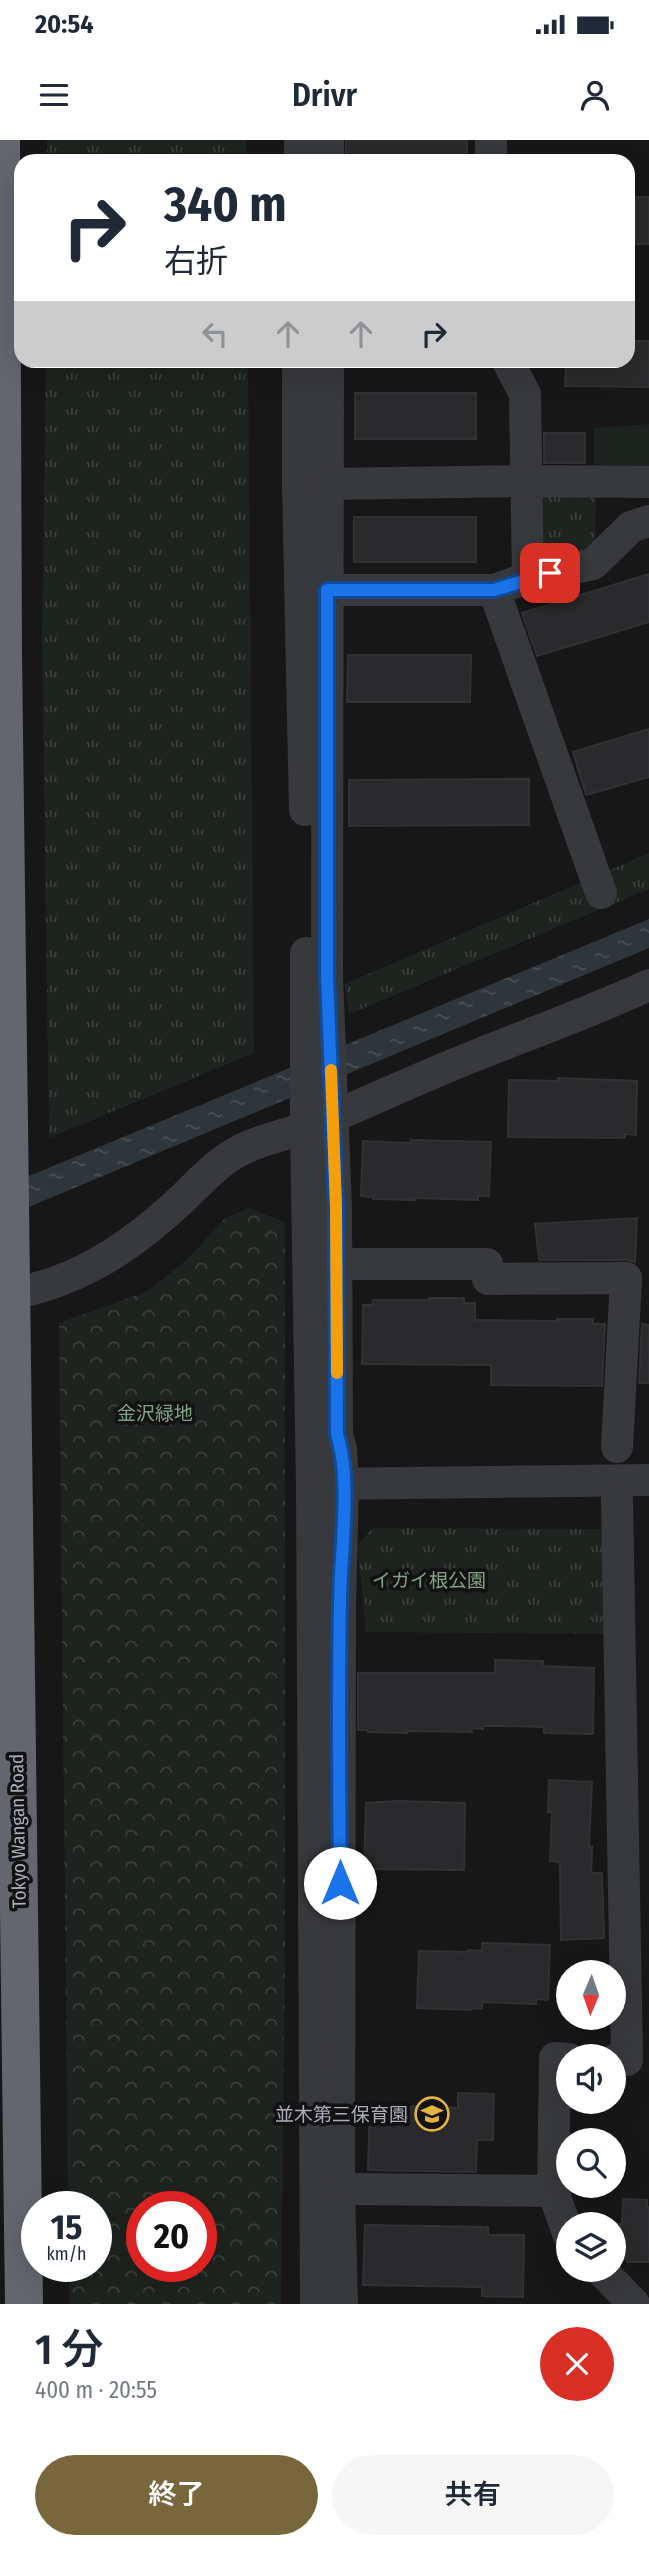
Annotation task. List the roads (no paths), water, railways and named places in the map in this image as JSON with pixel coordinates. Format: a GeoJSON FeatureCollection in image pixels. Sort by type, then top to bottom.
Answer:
{"type":"FeatureCollection","features":[{"type":"Feature","properties":{"kind":"highway","name":"Tokyo Wangan Road"},"geometry":{"type":"LineString","coordinates":[[1,140],[4,1301],[24,2304]]}},
{"type":"Feature","properties":{"kind":"street"},"geometry":{"type":"LineString","coordinates":[[298,368],[305,771],[319,1084],[312,1485],[316,2304]]}},
{"type":"Feature","properties":{"kind":"street"},"geometry":{"type":"LineString","coordinates":[[318,1033],[327,975],[328,368]]}},
{"type":"Feature","properties":{"kind":"street"},"geometry":{"type":"LineString","coordinates":[[511,368],[525,394],[528,578]]}},
{"type":"Feature","properties":{"kind":"street"},"geometry":{"type":"LineString","coordinates":[[328,484],[649,482]]}},
{"type":"Feature","properties":{"kind":"street"},"geometry":{"type":"LineString","coordinates":[[327,590],[494,590],[528,578],[593,564],[631,527],[649,521]]}},
{"type":"Feature","properties":{"kind":"street"},"geometry":{"type":"LineString","coordinates":[[494,590],[601,893]]}},
{"type":"Feature","properties":{"kind":"street"},"geometry":{"type":"LineString","coordinates":[[4,1301],[79,1274],[144,1233],[206,1175],[241,1150],[319,1123],[649,985]]}},
{"type":"Feature","properties":{"kind":"street"},"geometry":{"type":"LineString","coordinates":[[319,1123],[336,1264],[337,1434],[341,1449],[343,1484],[340,1604],[339,2191],[342,2304]]}},
{"type":"Feature","properties":{"kind":"street"},"geometry":{"type":"LineString","coordinates":[[336,1264],[487,1264],[488,1279],[637,1277],[617,1447]]}},
{"type":"Feature","properties":{"kind":"street"},"geometry":{"type":"LineString","coordinates":[[312,1485],[649,1479]]}},
{"type":"Feature","properties":{"kind":"street"},"geometry":{"type":"LineString","coordinates":[[617,1500],[626,2060]]}},
{"type":"Feature","properties":{"kind":"street"},"geometry":{"type":"LineString","coordinates":[[556,2058],[553,2191],[560,2212]]}},
{"type":"Feature","properties":{"kind":"street"},"geometry":{"type":"LineString","coordinates":[[348,2189],[553,2191]]}},
{"type":"Feature","properties":{"kind":"street"},"geometry":{"type":"LineString","coordinates":[[613,2282],[635,2304]]}},
{"type":"Feature","properties":{"kind":"water"},"geometry":{"type":"Polygon","coordinates":[[[649,919],[649,948],[0,1219],[0,1188],[649,919]]]}},
{"type":"Feature","properties":{"kind":"place","name":"並木第三保育園"},"geometry":{"type":"Point","coordinates":[432,2114]}},
{"type":"Feature","properties":{"kind":"park label","name":"金沢緑地"},"geometry":{"type":"Point","coordinates":[155,1413]}},
{"type":"Feature","properties":{"kind":"park label","name":"イガイ根公園"},"geometry":{"type":"Point","coordinates":[429,1580]}}]}
